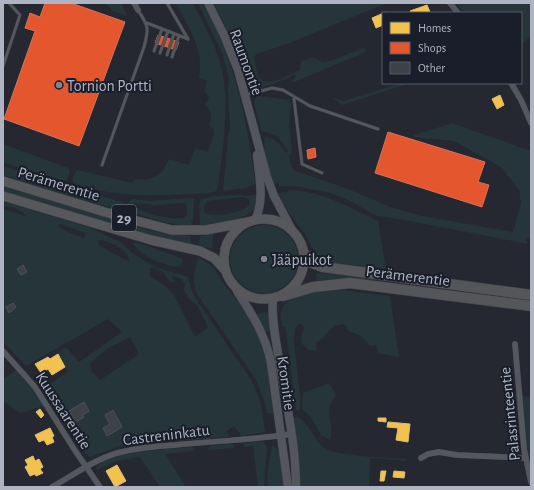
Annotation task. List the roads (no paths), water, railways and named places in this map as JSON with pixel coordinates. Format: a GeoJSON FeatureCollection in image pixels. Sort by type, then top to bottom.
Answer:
{"type":"FeatureCollection","features":[{"type":"Feature","properties":{"kind":"highway","name":"Perämerentie"},"geometry":{"type":"LineString","coordinates":[[3,181],[118,216],[172,230],[206,230],[252,221]]}},
{"type":"Feature","properties":{"kind":"highway","name":"Perämerentie"},"geometry":{"type":"LineString","coordinates":[[3,196],[151,240],[200,252],[214,258],[225,270]]}},
{"type":"Feature","properties":{"kind":"highway","name":"29"},"geometry":{"type":"LineString","coordinates":[[252,221],[262,218],[275,220],[292,228]]}},
{"type":"Feature","properties":{"kind":"highway"},"geometry":{"type":"LineString","coordinates":[[225,270],[224,258],[230,241],[236,233],[252,221]]}},
{"type":"Feature","properties":{"kind":"highway"},"geometry":{"type":"LineString","coordinates":[[237,291],[255,299],[278,297],[291,287],[301,271],[304,253],[292,228]]}},
{"type":"Feature","properties":{"kind":"highway","name":"Perämerentie"},"geometry":{"type":"LineString","coordinates":[[304,253],[312,262],[323,267],[531,294]]}},
{"type":"Feature","properties":{"kind":"highway","name":"29"},"geometry":{"type":"LineString","coordinates":[[225,270],[237,291]]}},
{"type":"Feature","properties":{"kind":"highway","name":"Perämerentie"},"geometry":{"type":"LineString","coordinates":[[278,297],[312,287],[350,283],[531,306]]}},
{"type":"Feature","properties":{"kind":"main road","name":"Raumontie"},"geometry":{"type":"LineString","coordinates":[[208,3],[231,51],[245,95],[267,178],[274,196],[292,228]]}},
{"type":"Feature","properties":{"kind":"main road","name":"Raumontie"},"geometry":{"type":"LineString","coordinates":[[252,221],[260,207],[261,197],[255,133]]}},
{"type":"Feature","properties":{"kind":"main road","name":"Kromitie"},"geometry":{"type":"LineString","coordinates":[[237,291],[253,315],[268,348],[288,487]]}},
{"type":"Feature","properties":{"kind":"main road","name":"Kromitie"},"geometry":{"type":"LineString","coordinates":[[278,297],[273,320],[290,415],[296,472],[296,487]]}},
{"type":"Feature","properties":{"kind":"street"},"geometry":{"type":"LineString","coordinates":[[134,3],[138,10]]}},
{"type":"Feature","properties":{"kind":"street"},"geometry":{"type":"LineString","coordinates":[[450,3],[457,12]]}},
{"type":"Feature","properties":{"kind":"street"},"geometry":{"type":"LineString","coordinates":[[511,84],[521,100],[531,123]]}},
{"type":"Feature","properties":{"kind":"street","name":"Palasrinteentie"},"geometry":{"type":"LineString","coordinates":[[515,344],[525,458],[531,482]]}},
{"type":"Feature","properties":{"kind":"street","name":"Kuussaarentie"},"geometry":{"type":"LineString","coordinates":[[3,351],[21,369],[35,387],[100,487]]}},
{"type":"Feature","properties":{"kind":"street","name":"Castreninkatu"},"geometry":{"type":"LineString","coordinates":[[52,487],[86,467],[116,454],[139,448],[291,434]]}},
{"type":"Feature","properties":{"kind":"street"},"geometry":{"type":"LineString","coordinates":[[421,458],[428,454],[439,452],[457,455],[525,458]]}},
{"type":"Feature","properties":{"kind":"lane"},"geometry":{"type":"LineString","coordinates":[[3,66],[4,59],[20,15],[9,3]]}},
{"type":"Feature","properties":{"kind":"lane"},"geometry":{"type":"LineString","coordinates":[[146,23],[188,39],[167,3]]}},
{"type":"Feature","properties":{"kind":"lane"},"geometry":{"type":"LineString","coordinates":[[102,166],[148,32],[146,23],[138,10]]}},
{"type":"Feature","properties":{"kind":"lane"},"geometry":{"type":"LineString","coordinates":[[154,51],[162,29]]}},
{"type":"Feature","properties":{"kind":"lane"},"geometry":{"type":"LineString","coordinates":[[160,53],[168,31]]}},
{"type":"Feature","properties":{"kind":"lane"},"geometry":{"type":"LineString","coordinates":[[166,55],[174,34]]}},
{"type":"Feature","properties":{"kind":"lane"},"geometry":{"type":"LineString","coordinates":[[172,57],[179,36]]}},
{"type":"Feature","properties":{"kind":"lane"},"geometry":{"type":"LineString","coordinates":[[245,95],[272,88],[283,90],[294,98],[310,106],[378,129]]}},
{"type":"Feature","properties":{"kind":"lane"},"geometry":{"type":"LineString","coordinates":[[294,98],[302,164],[322,173]]}},
{"type":"Feature","properties":{"kind":"place","name":"Tornion Portti"},"geometry":{"type":"Point","coordinates":[59,85]}},
{"type":"Feature","properties":{"kind":"place","name":"Jääpuikot"},"geometry":{"type":"Point","coordinates":[264,259]}}]}
